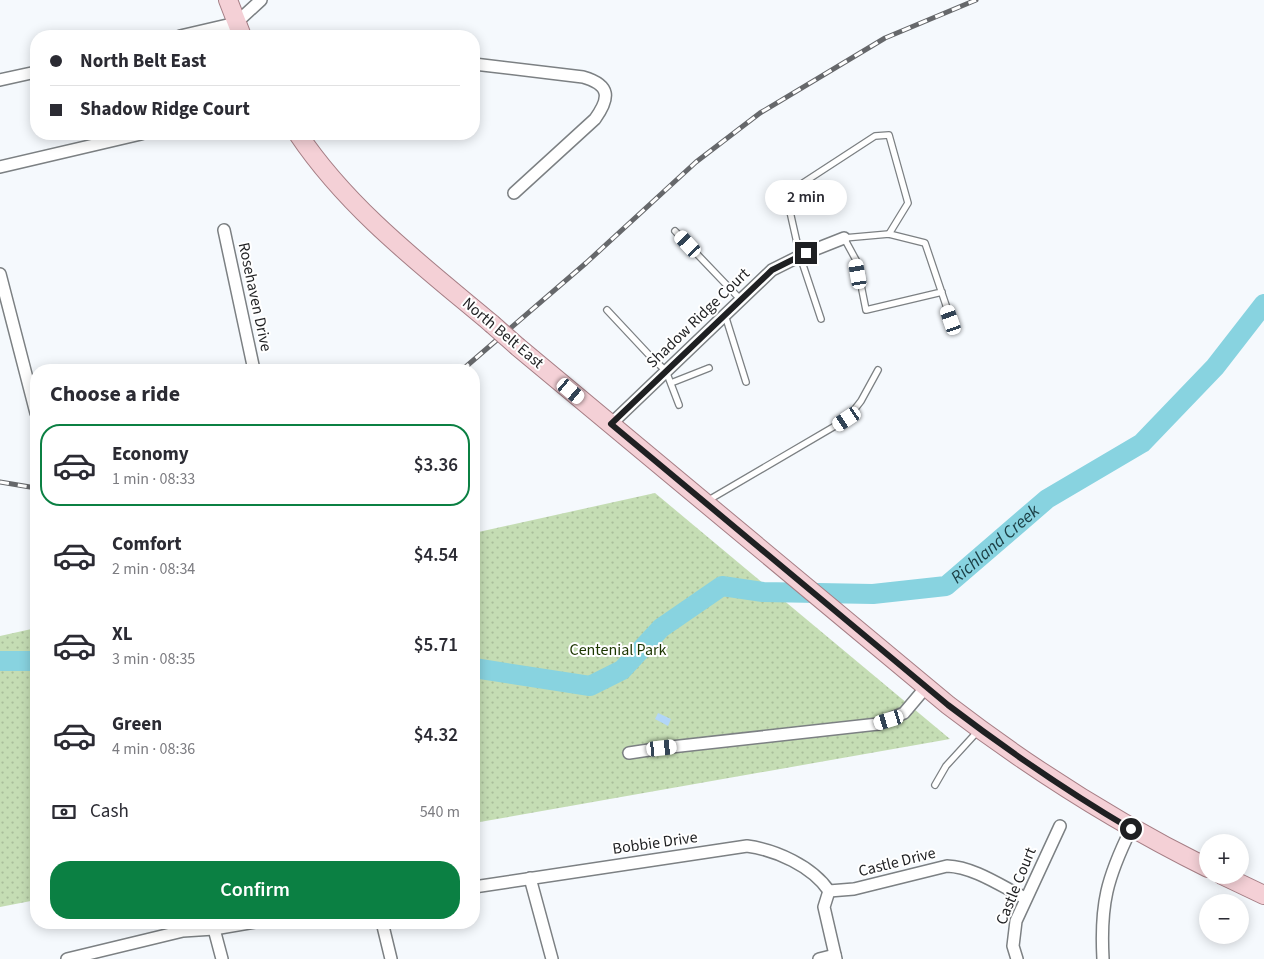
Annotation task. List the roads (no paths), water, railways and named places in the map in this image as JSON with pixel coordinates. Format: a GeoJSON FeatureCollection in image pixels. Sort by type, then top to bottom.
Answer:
{"type":"FeatureCollection","features":[{"type":"Feature","properties":{"kind":"main road"},"geometry":{"type":"LineString","coordinates":[[228,0],[239,29]]}},
{"type":"Feature","properties":{"kind":"main road","name":"North Belt East"},"geometry":{"type":"LineString","coordinates":[[303,140],[348,198],[392,239],[518,347],[926,687],[979,729],[1087,803],[1131,829],[1199,863]]}},
{"type":"Feature","properties":{"kind":"main road"},"geometry":{"type":"LineString","coordinates":[[1241,884],[1264,895]]}},
{"type":"Feature","properties":{"kind":"street"},"geometry":{"type":"LineString","coordinates":[[239,29],[262,0]]}},
{"type":"Feature","properties":{"kind":"street"},"geometry":{"type":"LineString","coordinates":[[480,65],[584,77],[596,81],[603,86],[606,96],[604,106],[595,119],[514,193]]}},
{"type":"Feature","properties":{"kind":"street"},"geometry":{"type":"LineString","coordinates":[[0,80],[30,73]]}},
{"type":"Feature","properties":{"kind":"street"},"geometry":{"type":"LineString","coordinates":[[0,167],[115,140]]}},
{"type":"Feature","properties":{"kind":"street","name":"Rosehaven Drive"},"geometry":{"type":"LineString","coordinates":[[224,230],[253,364]]}},
{"type":"Feature","properties":{"kind":"street","name":"Shadow Ridge Court"},"geometry":{"type":"LineString","coordinates":[[611,424],[772,270],[844,238]]}},
{"type":"Feature","properties":{"kind":"street"},"geometry":{"type":"LineString","coordinates":[[0,274],[30,390]]}},
{"type":"Feature","properties":{"kind":"street"},"geometry":{"type":"LineString","coordinates":[[629,753],[878,724],[904,713],[926,687]]}},
{"type":"Feature","properties":{"kind":"street","name":"Castle Court"},"geometry":{"type":"LineString","coordinates":[[1017,959],[1013,934],[1025,898],[1060,826]]}},
{"type":"Feature","properties":{"kind":"street"},"geometry":{"type":"LineString","coordinates":[[1103,959],[1102,914],[1105,895],[1115,861],[1131,829]]}},
{"type":"Feature","properties":{"kind":"street","name":"Bobbie Drive"},"geometry":{"type":"LineString","coordinates":[[480,886],[747,846],[771,852],[815,874],[829,891]]}},
{"type":"Feature","properties":{"kind":"street","name":"Castle Drive"},"geometry":{"type":"LineString","coordinates":[[829,891],[854,889],[947,866],[970,872],[1025,898]]}},
{"type":"Feature","properties":{"kind":"street"},"geometry":{"type":"LineString","coordinates":[[530,878],[552,959]]}},
{"type":"Feature","properties":{"kind":"street"},"geometry":{"type":"LineString","coordinates":[[818,959],[836,957],[824,906],[829,891]]}},
{"type":"Feature","properties":{"kind":"street"},"geometry":{"type":"LineString","coordinates":[[67,959],[183,931],[214,929],[222,959]]}},
{"type":"Feature","properties":{"kind":"street"},"geometry":{"type":"LineString","coordinates":[[384,929],[391,959]]}},
{"type":"Feature","properties":{"kind":"lane"},"geometry":{"type":"LineString","coordinates":[[821,319],[800,256],[786,194],[875,136],[889,136],[908,203],[889,234]]}},
{"type":"Feature","properties":{"kind":"lane"},"geometry":{"type":"LineString","coordinates":[[675,230],[740,299]]}},
{"type":"Feature","properties":{"kind":"lane"},"geometry":{"type":"LineString","coordinates":[[942,292],[866,310],[856,260],[844,238],[889,234],[925,243],[942,292],[951,320]]}},
{"type":"Feature","properties":{"kind":"lane"},"geometry":{"type":"LineString","coordinates":[[607,310],[666,371],[679,405]]}},
{"type":"Feature","properties":{"kind":"lane"},"geometry":{"type":"LineString","coordinates":[[724,314],[746,382]]}},
{"type":"Feature","properties":{"kind":"lane"},"geometry":{"type":"LineString","coordinates":[[671,383],[709,368]]}},
{"type":"Feature","properties":{"kind":"lane"},"geometry":{"type":"LineString","coordinates":[[705,502],[847,419],[861,401],[878,370]]}},
{"type":"Feature","properties":{"kind":"lane"},"geometry":{"type":"LineString","coordinates":[[935,786],[946,766],[979,729]]}},
{"type":"Feature","properties":{"kind":"waterway","name":"Richland Creek"},"geometry":{"type":"LineString","coordinates":[[480,669],[590,686],[622,670],[661,628],[722,586],[763,592],[873,594],[946,586],[1047,499],[1142,443],[1215,367],[1264,304]]}},
{"type":"Feature","properties":{"kind":"waterway","name":"Richland Creek"},"geometry":{"type":"LineString","coordinates":[[0,661],[30,661]]}},
{"type":"Feature","properties":{"kind":"railway"},"geometry":{"type":"LineString","coordinates":[[469,364],[586,263],[696,162],[760,113],[885,38],[976,0]]}},
{"type":"Feature","properties":{"kind":"railway"},"geometry":{"type":"LineString","coordinates":[[0,482],[30,487]]}},
{"type":"Feature","properties":{"kind":"park label","name":"Centenial Park"},"geometry":{"type":"Point","coordinates":[618,650]}}]}
